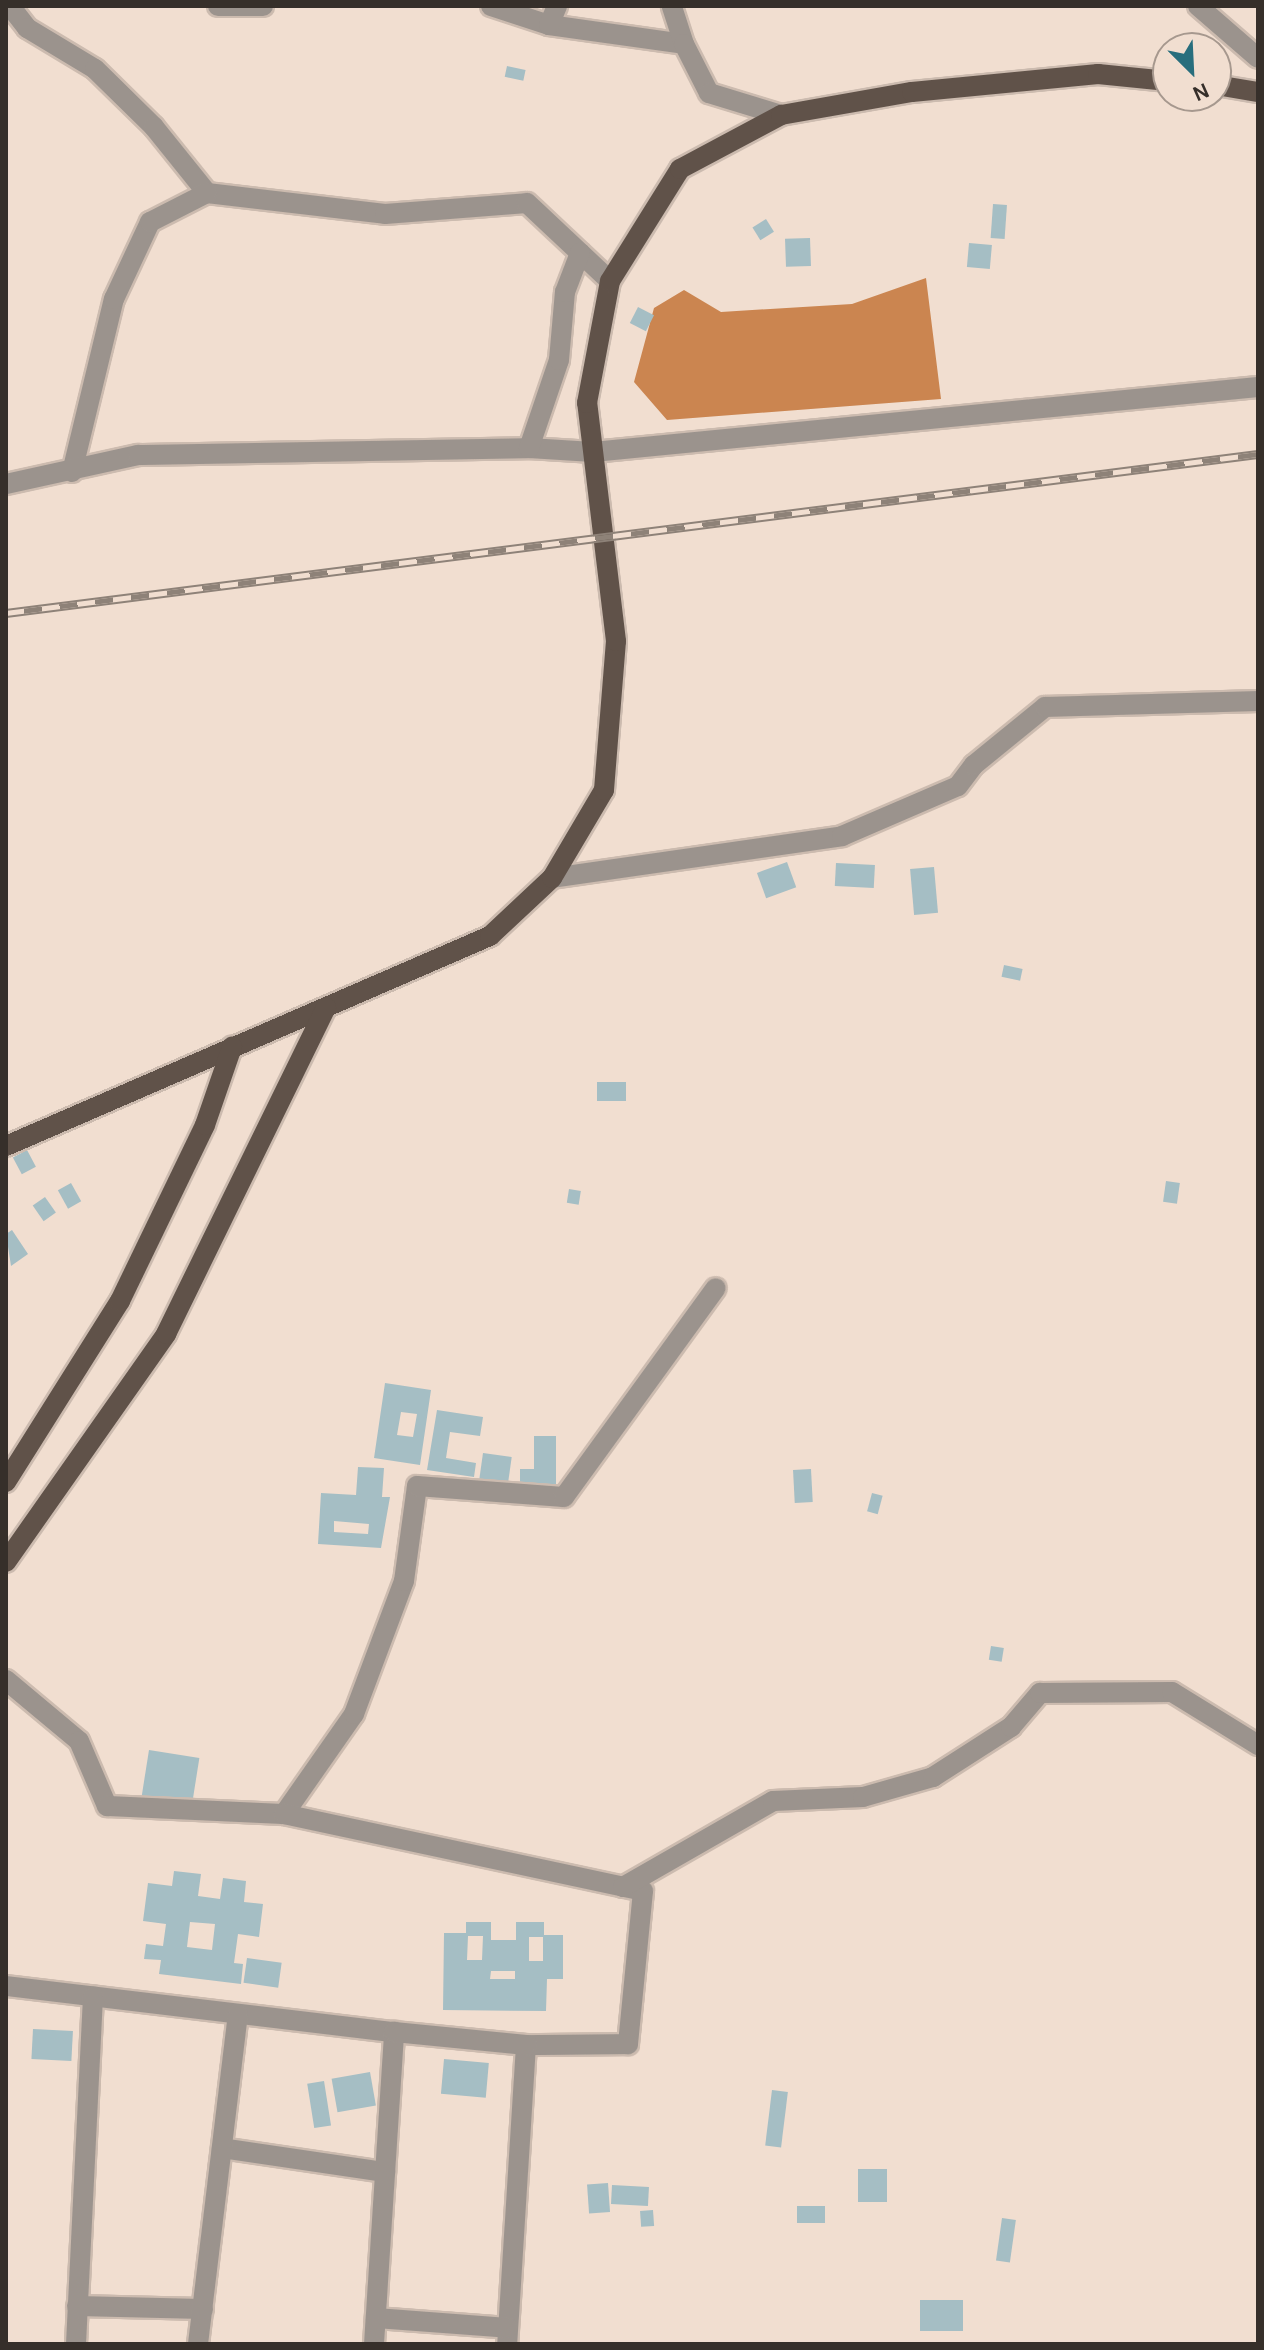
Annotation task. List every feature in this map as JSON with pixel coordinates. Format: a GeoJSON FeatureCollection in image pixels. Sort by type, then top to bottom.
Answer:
{"type":"FeatureCollection","features":[{"type":"Feature","properties":{"kind":"main road"},"geometry":{"type":"LineString","coordinates":[[6,1146],[490,936],[552,878],[604,790],[616,641],[587,403],[610,281],[680,169],[781,115],[912,92],[1083,75],[1152,80]]}},
{"type":"Feature","properties":{"kind":"main road"},"geometry":{"type":"LineString","coordinates":[[1232,88],[1258,92]]}},
{"type":"Feature","properties":{"kind":"main road"},"geometry":{"type":"LineString","coordinates":[[6,1562],[166,1334],[326,1007]]}},
{"type":"Feature","properties":{"kind":"main road"},"geometry":{"type":"LineString","coordinates":[[6,1482],[120,1301],[205,1125],[232,1047]]}},
{"type":"Feature","properties":{"kind":"street"},"geometry":{"type":"LineString","coordinates":[[10,6],[27,28],[95,69],[154,127],[207,193]]}},
{"type":"Feature","properties":{"kind":"street"},"geometry":{"type":"LineString","coordinates":[[218,6],[263,6]]}},
{"type":"Feature","properties":{"kind":"street"},"geometry":{"type":"LineString","coordinates":[[491,6],[553,15],[684,44]]}},
{"type":"Feature","properties":{"kind":"street"},"geometry":{"type":"LineString","coordinates":[[672,6],[684,44],[709,93],[781,115]]}},
{"type":"Feature","properties":{"kind":"street"},"geometry":{"type":"LineString","coordinates":[[1198,6],[1258,58]]}},
{"type":"Feature","properties":{"kind":"street"},"geometry":{"type":"LineString","coordinates":[[72,472],[114,299],[150,222],[207,193],[385,214],[527,203],[610,281]]}},
{"type":"Feature","properties":{"kind":"street"},"geometry":{"type":"LineString","coordinates":[[529,448],[559,360],[565,292],[580,253]]}},
{"type":"Feature","properties":{"kind":"street"},"geometry":{"type":"LineString","coordinates":[[6,484],[72,472],[138,455],[529,448],[593,452],[1258,387]]}},
{"type":"Feature","properties":{"kind":"street"},"geometry":{"type":"LineString","coordinates":[[552,878],[842,836],[958,786],[985,756],[1045,707],[1258,701]]}},
{"type":"Feature","properties":{"kind":"street"},"geometry":{"type":"LineString","coordinates":[[284,1814],[354,1714],[404,1581],[417,1486],[564,1497],[716,1288]]}},
{"type":"Feature","properties":{"kind":"street"},"geometry":{"type":"LineString","coordinates":[[6,1680],[79,1741],[107,1806],[284,1814],[643,1891],[628,2044],[526,2045],[6,1986]]}},
{"type":"Feature","properties":{"kind":"street"},"geometry":{"type":"LineString","coordinates":[[623,1887],[773,1801],[863,1797],[933,1777],[1011,1727],[1040,1693],[1172,1692],[1258,1745]]}},
{"type":"Feature","properties":{"kind":"street"},"geometry":{"type":"LineString","coordinates":[[76,2344],[93,1996]]}},
{"type":"Feature","properties":{"kind":"street"},"geometry":{"type":"LineString","coordinates":[[198,2344],[238,2014]]}},
{"type":"Feature","properties":{"kind":"street"},"geometry":{"type":"LineString","coordinates":[[374,2344],[394,2032]]}},
{"type":"Feature","properties":{"kind":"street"},"geometry":{"type":"LineString","coordinates":[[376,2318],[508,2336],[526,2045]]}},
{"type":"Feature","properties":{"kind":"street"},"geometry":{"type":"LineString","coordinates":[[222,2148],[385,2172]]}},
{"type":"Feature","properties":{"kind":"street"},"geometry":{"type":"LineString","coordinates":[[77,2306],[203,2309]]}},
{"type":"Feature","properties":{"kind":"shaded area"},"geometry":{"type":"Polygon","coordinates":[[[926,278],[941,399],[667,420],[634,382],[654,308],[684,290],[721,312],[852,304],[926,278]]]}},
{"type":"Feature","properties":{"kind":"building"},"geometry":{"type":"Polygon","coordinates":[[[507,66],[526,70],[523,81],[505,77],[507,66]]]}},
{"type":"Feature","properties":{"kind":"building"},"geometry":{"type":"Polygon","coordinates":[[[993,204],[1007,205],[1005,239],[991,238],[993,204]]]}},
{"type":"Feature","properties":{"kind":"building"},"geometry":{"type":"Polygon","coordinates":[[[766,219],[774,232],[760,240],[752,227],[766,219]]]}},
{"type":"Feature","properties":{"kind":"building"},"geometry":{"type":"Polygon","coordinates":[[[810,238],[811,266],[786,267],[785,239],[810,238]]]}},
{"type":"Feature","properties":{"kind":"building"},"geometry":{"type":"Polygon","coordinates":[[[969,243],[992,245],[990,269],[967,267],[969,243]]]}},
{"type":"Feature","properties":{"kind":"building"},"geometry":{"type":"Polygon","coordinates":[[[638,307],[654,315],[646,331],[630,323],[638,307]]]}},
{"type":"Feature","properties":{"kind":"building"},"geometry":{"type":"Polygon","coordinates":[[[787,862],[796,887],[766,898],[757,873],[787,862]]]}},
{"type":"Feature","properties":{"kind":"building"},"geometry":{"type":"Polygon","coordinates":[[[836,863],[875,865],[874,888],[835,886],[836,863]]]}},
{"type":"Feature","properties":{"kind":"building"},"geometry":{"type":"Polygon","coordinates":[[[934,867],[938,913],[914,915],[910,869],[934,867]]]}},
{"type":"Feature","properties":{"kind":"building"},"geometry":{"type":"Polygon","coordinates":[[[1004,965],[1023,969],[1020,981],[1002,977],[1004,965]]]}},
{"type":"Feature","properties":{"kind":"building"},"geometry":{"type":"Polygon","coordinates":[[[597,1082],[626,1082],[626,1101],[597,1101],[597,1082]]]}},
{"type":"Feature","properties":{"kind":"building"},"geometry":{"type":"Polygon","coordinates":[[[27,1150],[36,1167],[22,1174],[13,1158],[27,1150]]]}},
{"type":"Feature","properties":{"kind":"building"},"geometry":{"type":"Polygon","coordinates":[[[1166,1181],[1180,1183],[1177,1204],[1163,1202],[1166,1181]]]}},
{"type":"Feature","properties":{"kind":"building"},"geometry":{"type":"Polygon","coordinates":[[[71,1183],[81,1201],[68,1209],[58,1190],[71,1183]]]}},
{"type":"Feature","properties":{"kind":"building"},"geometry":{"type":"Polygon","coordinates":[[[569,1189],[581,1191],[579,1205],[567,1203],[569,1189]]]}},
{"type":"Feature","properties":{"kind":"building"},"geometry":{"type":"Polygon","coordinates":[[[45,1197],[56,1213],[44,1221],[33,1206],[45,1197]]]}},
{"type":"Feature","properties":{"kind":"building"},"geometry":{"type":"Polygon","coordinates":[[[12,1230],[28,1254],[11,1266],[6,1234],[12,1230]]]}},
{"type":"Feature","properties":{"kind":"building"},"geometry":{"type":"Polygon","coordinates":[[[385,1383],[431,1390],[420,1465],[374,1458],[385,1383]],[[401,1412],[397,1435],[413,1437],[417,1414],[401,1412]]]}},
{"type":"Feature","properties":{"kind":"building"},"geometry":{"type":"Polygon","coordinates":[[[437,1410],[483,1417],[480,1436],[450,1432],[446,1458],[476,1463],[474,1477],[427,1470],[437,1410]]]}},
{"type":"Feature","properties":{"kind":"building"},"geometry":{"type":"Polygon","coordinates":[[[534,1436],[556,1436],[556,1485],[520,1485],[520,1469],[534,1469],[534,1436]]]}},
{"type":"Feature","properties":{"kind":"building"},"geometry":{"type":"Polygon","coordinates":[[[483,1453],[512,1457],[508,1484],[479,1480],[483,1453]]]}},
{"type":"Feature","properties":{"kind":"building"},"geometry":{"type":"Polygon","coordinates":[[[358,1467],[384,1468],[382,1497],[390,1497],[381,1548],[318,1544],[321,1493],[356,1495],[358,1467]],[[334,1521],[334,1532],[368,1534],[369,1524],[334,1521]]]}},
{"type":"Feature","properties":{"kind":"building"},"geometry":{"type":"Polygon","coordinates":[[[811,1469],[813,1502],[795,1503],[793,1470],[811,1469]]]}},
{"type":"Feature","properties":{"kind":"building"},"geometry":{"type":"Polygon","coordinates":[[[872,1493],[883,1496],[878,1514],[867,1511],[872,1493]]]}},
{"type":"Feature","properties":{"kind":"building"},"geometry":{"type":"Polygon","coordinates":[[[991,1646],[1004,1648],[1002,1662],[989,1660],[991,1646]]]}},
{"type":"Feature","properties":{"kind":"building"},"geometry":{"type":"Polygon","coordinates":[[[149,1750],[199,1758],[192,1804],[142,1796],[149,1750]]]}},
{"type":"Feature","properties":{"kind":"building"},"geometry":{"type":"Polygon","coordinates":[[[174,1871],[201,1874],[198,1896],[220,1899],[223,1878],[246,1881],[244,1902],[263,1904],[259,1937],[238,1934],[234,1963],[243,1964],[241,1984],[159,1974],[161,1960],[144,1959],[146,1944],[163,1946],[166,1924],[143,1921],[148,1883],[172,1886],[174,1871]],[[190,1922],[187,1947],[212,1950],[215,1924],[190,1922]]]}},
{"type":"Feature","properties":{"kind":"building"},"geometry":{"type":"Polygon","coordinates":[[[466,1922],[491,1922],[491,1940],[516,1940],[516,1922],[544,1922],[544,1935],[563,1935],[563,1979],[547,1979],[546,2011],[443,2010],[444,1933],[466,1933],[466,1922]],[[468,1936],[467,1960],[482,1960],[483,1936],[468,1936]],[[529,1937],[529,1961],[543,1961],[543,1937],[529,1937]],[[491,1971],[490,1979],[515,1979],[515,1971],[491,1971]]]}},
{"type":"Feature","properties":{"kind":"building"},"geometry":{"type":"Polygon","coordinates":[[[247,1958],[282,1963],[278,1988],[244,1983],[247,1958]]]}},
{"type":"Feature","properties":{"kind":"building"},"geometry":{"type":"Polygon","coordinates":[[[33,2029],[73,2031],[71,2061],[31,2059],[33,2029]]]}},
{"type":"Feature","properties":{"kind":"building"},"geometry":{"type":"Polygon","coordinates":[[[444,2059],[489,2063],[486,2098],[441,2094],[444,2059]]]}},
{"type":"Feature","properties":{"kind":"building"},"geometry":{"type":"Polygon","coordinates":[[[370,2072],[376,2105],[337,2112],[332,2079],[370,2072]]]}},
{"type":"Feature","properties":{"kind":"building"},"geometry":{"type":"Polygon","coordinates":[[[324,2081],[331,2125],[314,2128],[307,2084],[324,2081]]]}},
{"type":"Feature","properties":{"kind":"building"},"geometry":{"type":"Polygon","coordinates":[[[772,2090],[788,2092],[781,2148],[765,2146],[772,2090]]]}},
{"type":"Feature","properties":{"kind":"building"},"geometry":{"type":"Polygon","coordinates":[[[858,2169],[887,2169],[887,2202],[858,2202],[858,2169]]]}},
{"type":"Feature","properties":{"kind":"building"},"geometry":{"type":"Polygon","coordinates":[[[608,2183],[610,2212],[589,2213],[587,2184],[608,2183]]]}},
{"type":"Feature","properties":{"kind":"building"},"geometry":{"type":"Polygon","coordinates":[[[612,2185],[649,2187],[648,2206],[611,2204],[612,2185]]]}},
{"type":"Feature","properties":{"kind":"building"},"geometry":{"type":"Polygon","coordinates":[[[797,2206],[825,2206],[825,2223],[797,2223],[797,2206]]]}},
{"type":"Feature","properties":{"kind":"building"},"geometry":{"type":"Polygon","coordinates":[[[653,2210],[654,2226],[641,2227],[640,2211],[653,2210]]]}},
{"type":"Feature","properties":{"kind":"building"},"geometry":{"type":"Polygon","coordinates":[[[1002,2218],[1016,2220],[1010,2263],[996,2261],[1002,2218]]]}},
{"type":"Feature","properties":{"kind":"building"},"geometry":{"type":"Polygon","coordinates":[[[920,2300],[963,2300],[963,2331],[920,2331],[920,2300]]]}},
{"type":"Feature","properties":{"kind":"railway"},"geometry":{"type":"LineString","coordinates":[[6,613],[1258,454]]}}]}
